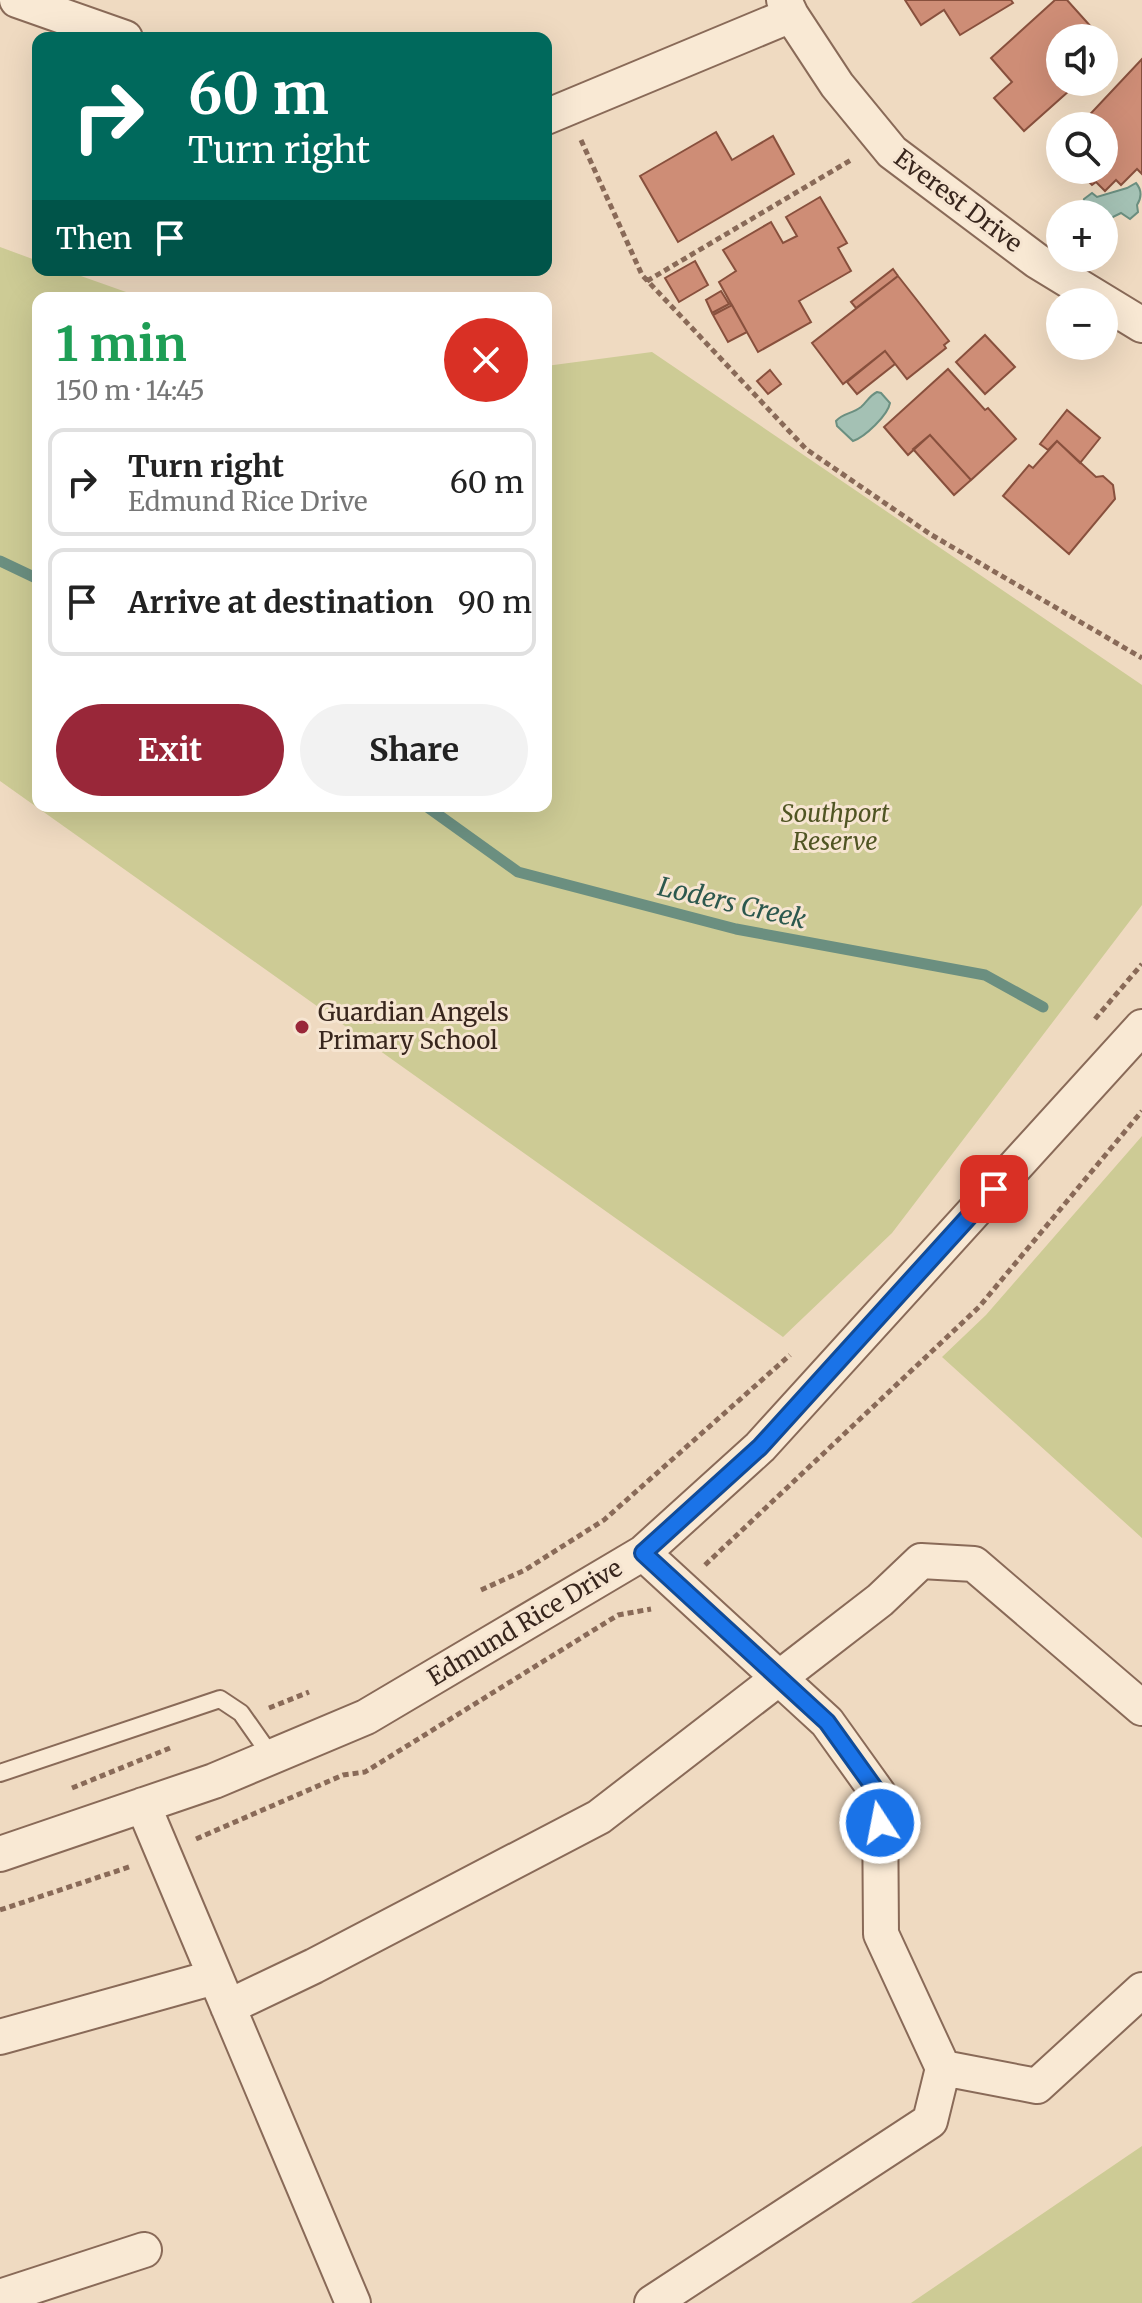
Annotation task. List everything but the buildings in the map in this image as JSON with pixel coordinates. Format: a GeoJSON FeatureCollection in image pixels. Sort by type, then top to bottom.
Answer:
{"type":"FeatureCollection","features":[{"type":"Feature","properties":{"kind":"street"},"geometry":{"type":"LineString","coordinates":[[17,0],[108,32]]}},
{"type":"Feature","properties":{"kind":"street"},"geometry":{"type":"LineString","coordinates":[[557,113],[787,8]]}},
{"type":"Feature","properties":{"kind":"street","name":"Everest Drive"},"geometry":{"type":"LineString","coordinates":[[787,8],[837,85],[892,152],[1037,261],[1141,322]]}},
{"type":"Feature","properties":{"kind":"street","name":"Edmund Rice Drive"},"geometry":{"type":"LineString","coordinates":[[0,1854],[214,1781],[366,1717],[643,1553],[760,1447],[1142,1027]]}},
{"type":"Feature","properties":{"kind":"street"},"geometry":{"type":"LineString","coordinates":[[643,1553],[827,1722],[880,1796],[881,1934],[943,2068],[930,2121],[652,2303]]}},
{"type":"Feature","properties":{"kind":"street"},"geometry":{"type":"LineString","coordinates":[[0,2037],[222,1992],[314,1966],[599,1817],[880,1600],[921,1561],[974,1564],[1142,1708]]}},
{"type":"Feature","properties":{"kind":"street"},"geometry":{"type":"LineString","coordinates":[[143,1805],[353,2303]]}},
{"type":"Feature","properties":{"kind":"street"},"geometry":{"type":"LineString","coordinates":[[943,2068],[1037,2086],[1142,1990]]}},
{"type":"Feature","properties":{"kind":"street"},"geometry":{"type":"LineString","coordinates":[[0,2297],[144,2250]]}},
{"type":"Feature","properties":{"kind":"lane"},"geometry":{"type":"LineString","coordinates":[[0,1773],[220,1699],[245,1718],[272,1757]]}},
{"type":"Feature","properties":{"kind":"path"},"geometry":{"type":"LineString","coordinates":[[557,113],[642,275],[806,449],[930,534],[1142,658]]}},
{"type":"Feature","properties":{"kind":"path"},"geometry":{"type":"LineString","coordinates":[[647,281],[883,141]]}},
{"type":"Feature","properties":{"kind":"path"},"geometry":{"type":"LineString","coordinates":[[1092,1023],[1142,964]]}},
{"type":"Feature","properties":{"kind":"path"},"geometry":{"type":"LineString","coordinates":[[481,1590],[525,1570],[604,1520],[800,1345]]}},
{"type":"Feature","properties":{"kind":"path"},"geometry":{"type":"LineString","coordinates":[[245,1718],[309,1692]]}},
{"type":"Feature","properties":{"kind":"path"},"geometry":{"type":"LineString","coordinates":[[69,1789],[172,1747]]}},
{"type":"Feature","properties":{"kind":"green space","name":"Southport Reserve"},"geometry":{"type":"Polygon","coordinates":[[[0,247],[32,259],[32,276],[81,276],[126,292],[32,292],[32,804],[0,781],[0,247]]]}},
{"type":"Feature","properties":{"kind":"green space","name":"Southport Reserve"},"geometry":{"type":"Polygon","coordinates":[[[652,352],[1142,685],[1142,905],[892,1233],[783,1337],[44,812],[552,812],[552,365],[652,352]]]}},
{"type":"Feature","properties":{"kind":"green space"},"geometry":{"type":"Polygon","coordinates":[[[1142,1136],[1142,1538],[942,1357],[986,1315],[1142,1136]]]}},
{"type":"Feature","properties":{"kind":"green space"},"geometry":{"type":"Polygon","coordinates":[[[1142,2146],[1142,2303],[911,2303],[1142,2146]]]}},
{"type":"Feature","properties":{"kind":"shaded area"},"geometry":{"type":"Polygon","coordinates":[[[1136,183],[1141,194],[1138,212],[1130,219],[1121,213],[1118,214],[1118,200],[1084,200],[1092,193],[1097,197],[1136,183]]]}},
{"type":"Feature","properties":{"kind":"shaded area"},"geometry":{"type":"Polygon","coordinates":[[[877,392],[890,403],[888,408],[875,425],[853,441],[837,426],[836,421],[861,407],[877,392]]]}},
{"type":"Feature","properties":{"kind":"waterway","name":"Loders Creek"},"geometry":{"type":"LineString","coordinates":[[0,561],[32,576]]}},
{"type":"Feature","properties":{"kind":"waterway","name":"Loders Creek"},"geometry":{"type":"LineString","coordinates":[[434,812],[518,872],[736,929],[985,975],[1043,1007]]}},
{"type":"Feature","properties":{"kind":"place","name":"Guardian Angels Primary School"},"geometry":{"type":"Point","coordinates":[302,1027]}},
{"type":"Feature","properties":{"kind":"route"},"geometry":{"type":"LineString","coordinates":[[880,1823],[880,1796],[827,1722],[643,1553],[760,1447],[994,1189]]}}]}
